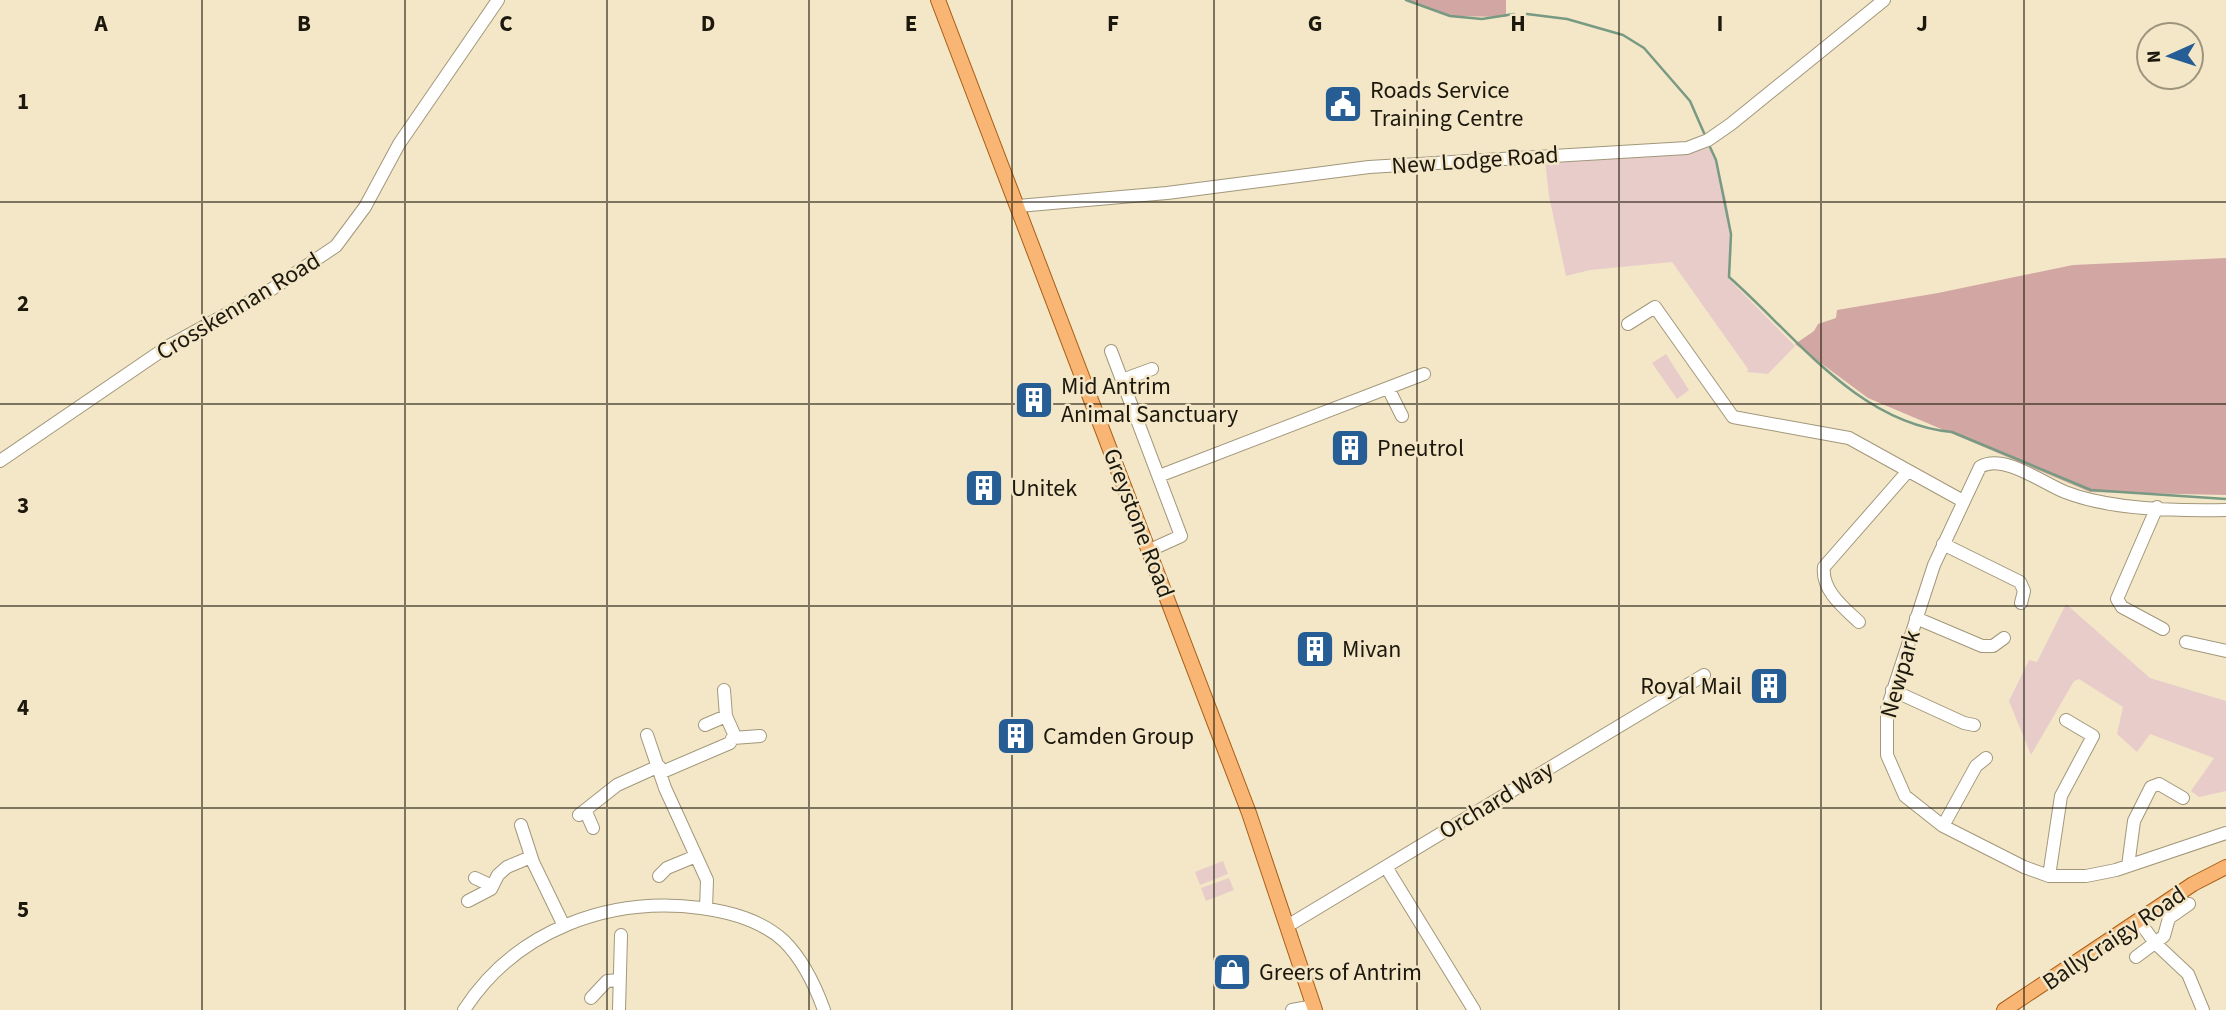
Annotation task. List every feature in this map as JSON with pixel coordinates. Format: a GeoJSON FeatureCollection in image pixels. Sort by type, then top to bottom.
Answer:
{"type":"FeatureCollection","features":[{"type":"Feature","properties":{"kind":"main road","name":"Greystone Road"},"geometry":{"type":"LineString","coordinates":[[938,0],[1150,550],[1289,925],[1315,1008]]}},
{"type":"Feature","properties":{"kind":"main road","name":"Ballycraigy Road"},"geometry":{"type":"LineString","coordinates":[[2004,1010],[2193,884],[2226,867]]}},
{"type":"Feature","properties":{"kind":"street","name":"Crosskennan Road"},"geometry":{"type":"LineString","coordinates":[[0,461],[167,347],[272,289],[336,246],[359,216],[399,144],[498,0]]}},
{"type":"Feature","properties":{"kind":"street","name":"New Lodge Road"},"geometry":{"type":"LineString","coordinates":[[1018,206],[1167,193],[1369,167],[1687,148],[1707,140],[1731,124],[1884,0]]}},
{"type":"Feature","properties":{"kind":"street"},"geometry":{"type":"LineString","coordinates":[[1628,324],[1656,307],[1733,417],[1849,438],[1963,501]]}},
{"type":"Feature","properties":{"kind":"street"},"geometry":{"type":"LineString","coordinates":[[1111,351],[1181,536],[1150,550]]}},
{"type":"Feature","properties":{"kind":"street"},"geometry":{"type":"LineString","coordinates":[[1122,380],[1152,369]]}},
{"type":"Feature","properties":{"kind":"street"},"geometry":{"type":"LineString","coordinates":[[1159,476],[1424,374]]}},
{"type":"Feature","properties":{"kind":"street"},"geometry":{"type":"LineString","coordinates":[[1388,388],[1402,416]]}},
{"type":"Feature","properties":{"kind":"street","name":"Newpark"},"geometry":{"type":"LineString","coordinates":[[2226,510],[2157,507],[2074,495],[2004,464],[1994,463],[1977,470],[1943,544],[1916,618],[1884,725],[1891,769],[1905,796],[1943,826],[2024,867],[2049,876],[2086,876],[2128,866],[2226,833]]}},
{"type":"Feature","properties":{"kind":"street"},"geometry":{"type":"LineString","coordinates":[[1860,622],[1835,599],[1824,578],[1824,567],[1908,471]]}},
{"type":"Feature","properties":{"kind":"street"},"geometry":{"type":"LineString","coordinates":[[2157,507],[2118,599],[2122,607],[2164,629]]}},
{"type":"Feature","properties":{"kind":"street"},"geometry":{"type":"LineString","coordinates":[[1943,544],[2020,582],[2024,591],[2021,603]]}},
{"type":"Feature","properties":{"kind":"street"},"geometry":{"type":"LineString","coordinates":[[1916,618],[1982,646],[1993,646],[2004,638]]}},
{"type":"Feature","properties":{"kind":"street"},"geometry":{"type":"LineString","coordinates":[[2186,642],[2226,651]]}},
{"type":"Feature","properties":{"kind":"street","name":"Orchard Way"},"geometry":{"type":"LineString","coordinates":[[1289,925],[1704,676]]}},
{"type":"Feature","properties":{"kind":"street"},"geometry":{"type":"LineString","coordinates":[[724,691],[726,716],[733,738]]}},
{"type":"Feature","properties":{"kind":"street"},"geometry":{"type":"LineString","coordinates":[[1892,691],[1964,723],[1975,725]]}},
{"type":"Feature","properties":{"kind":"street"},"geometry":{"type":"LineString","coordinates":[[705,725],[726,716]]}},
{"type":"Feature","properties":{"kind":"street"},"geometry":{"type":"LineString","coordinates":[[2049,876],[2061,796],[2093,736],[2066,720]]}},
{"type":"Feature","properties":{"kind":"street"},"geometry":{"type":"LineString","coordinates":[[647,735],[659,770],[708,883],[706,909]]}},
{"type":"Feature","properties":{"kind":"street"},"geometry":{"type":"LineString","coordinates":[[593,828],[583,813],[617,785],[719,750],[733,738],[760,736]]}},
{"type":"Feature","properties":{"kind":"street"},"geometry":{"type":"LineString","coordinates":[[1943,826],[1976,766],[1986,758]]}},
{"type":"Feature","properties":{"kind":"street"},"geometry":{"type":"LineString","coordinates":[[2128,866],[2134,821],[2151,787],[2159,784],[2183,797]]}},
{"type":"Feature","properties":{"kind":"street"},"geometry":{"type":"LineString","coordinates":[[521,825],[531,857],[565,926]]}},
{"type":"Feature","properties":{"kind":"street"},"geometry":{"type":"LineString","coordinates":[[659,876],[667,868],[696,856]]}},
{"type":"Feature","properties":{"kind":"street"},"geometry":{"type":"LineString","coordinates":[[468,901],[492,887],[502,871],[531,857]]}},
{"type":"Feature","properties":{"kind":"street"},"geometry":{"type":"LineString","coordinates":[[1386,867],[1474,1010]]}},
{"type":"Feature","properties":{"kind":"street"},"geometry":{"type":"LineString","coordinates":[[475,878],[492,887]]}},
{"type":"Feature","properties":{"kind":"street"},"geometry":{"type":"LineString","coordinates":[[2136,957],[2164,936],[2169,918],[2189,904]]}},
{"type":"Feature","properties":{"kind":"street"},"geometry":{"type":"LineString","coordinates":[[464,1010],[486,979],[533,943],[565,926],[599,913],[634,905],[706,909],[748,919],[782,940],[807,972],[824,1010]]}},
{"type":"Feature","properties":{"kind":"street"},"geometry":{"type":"LineString","coordinates":[[2139,921],[2155,943],[2188,974],[2203,1010]]}},
{"type":"Feature","properties":{"kind":"street"},"geometry":{"type":"LineString","coordinates":[[619,1010],[619,980],[623,965],[621,935]]}},
{"type":"Feature","properties":{"kind":"street"},"geometry":{"type":"LineString","coordinates":[[592,998],[607,981],[619,980]]}},
{"type":"Feature","properties":{"kind":"street"},"geometry":{"type":"LineString","coordinates":[[1292,1010],[1315,1008]]}},
{"type":"Feature","properties":{"kind":"shaded area"},"geometry":{"type":"Polygon","coordinates":[[[1406,0],[1506,0],[1506,17],[1450,16],[1406,0]]]}},
{"type":"Feature","properties":{"kind":"shaded area"},"geometry":{"type":"Polygon","coordinates":[[[1710,147],[1721,177],[1731,229],[1728,278],[1795,346],[1768,374],[1747,372],[1748,369],[1672,262],[1590,270],[1566,276],[1549,196],[1545,160],[1689,154],[1710,147]]]}},
{"type":"Feature","properties":{"kind":"shaded area"},"geometry":{"type":"Polygon","coordinates":[[[2226,258],[2226,495],[2090,492],[1868,398],[1795,344],[1814,331],[1818,324],[1836,318],[1837,310],[1938,293],[2073,265],[2226,258]]]}},
{"type":"Feature","properties":{"kind":"shaded area"},"geometry":{"type":"Polygon","coordinates":[[[1666,354],[1689,390],[1677,399],[1652,363],[1666,354]]]}},
{"type":"Feature","properties":{"kind":"shaded area"},"geometry":{"type":"Polygon","coordinates":[[[2066,604],[2150,678],[2226,701],[2226,791],[2199,797],[2191,791],[2214,758],[2150,734],[2137,752],[2117,734],[2123,707],[2079,679],[2074,681],[2031,755],[2009,701],[2029,660],[2037,662],[2066,604]]]}},
{"type":"Feature","properties":{"kind":"shaded area"},"geometry":{"type":"Polygon","coordinates":[[[1223,861],[1228,874],[1200,885],[1195,872],[1223,861]]]}},
{"type":"Feature","properties":{"kind":"shaded area"},"geometry":{"type":"Polygon","coordinates":[[[1229,878],[1234,890],[1206,901],[1201,888],[1229,878]]]}},
{"type":"Feature","properties":{"kind":"waterway"},"geometry":{"type":"LineString","coordinates":[[1406,0],[1450,16],[1482,19],[1514,14]]}},
{"type":"Feature","properties":{"kind":"waterway"},"geometry":{"type":"LineString","coordinates":[[1527,14],[1567,19],[1623,35],[1644,48],[1690,101],[1704,133]]}},
{"type":"Feature","properties":{"kind":"waterway"},"geometry":{"type":"LineString","coordinates":[[1710,147],[1716,160],[1731,234],[1729,277],[1830,373],[1857,394],[1886,412],[1918,425],[1952,432],[2091,490],[2226,499]]}},
{"type":"Feature","properties":{"kind":"place","name":"Roads Service Training Centre"},"geometry":{"type":"Point","coordinates":[1343,104]}},
{"type":"Feature","properties":{"kind":"place","name":"Mid Antrim Animal Sanctuary"},"geometry":{"type":"Point","coordinates":[1034,400]}},
{"type":"Feature","properties":{"kind":"place","name":"Pneutrol"},"geometry":{"type":"Point","coordinates":[1350,448]}},
{"type":"Feature","properties":{"kind":"place","name":"Unitek"},"geometry":{"type":"Point","coordinates":[984,488]}},
{"type":"Feature","properties":{"kind":"place","name":"Mivan"},"geometry":{"type":"Point","coordinates":[1315,649]}},
{"type":"Feature","properties":{"kind":"place","name":"Royal Mail"},"geometry":{"type":"Point","coordinates":[1769,686]}},
{"type":"Feature","properties":{"kind":"place","name":"Camden Group"},"geometry":{"type":"Point","coordinates":[1016,736]}},
{"type":"Feature","properties":{"kind":"place","name":"Greers of Antrim"},"geometry":{"type":"Point","coordinates":[1232,972]}}]}
